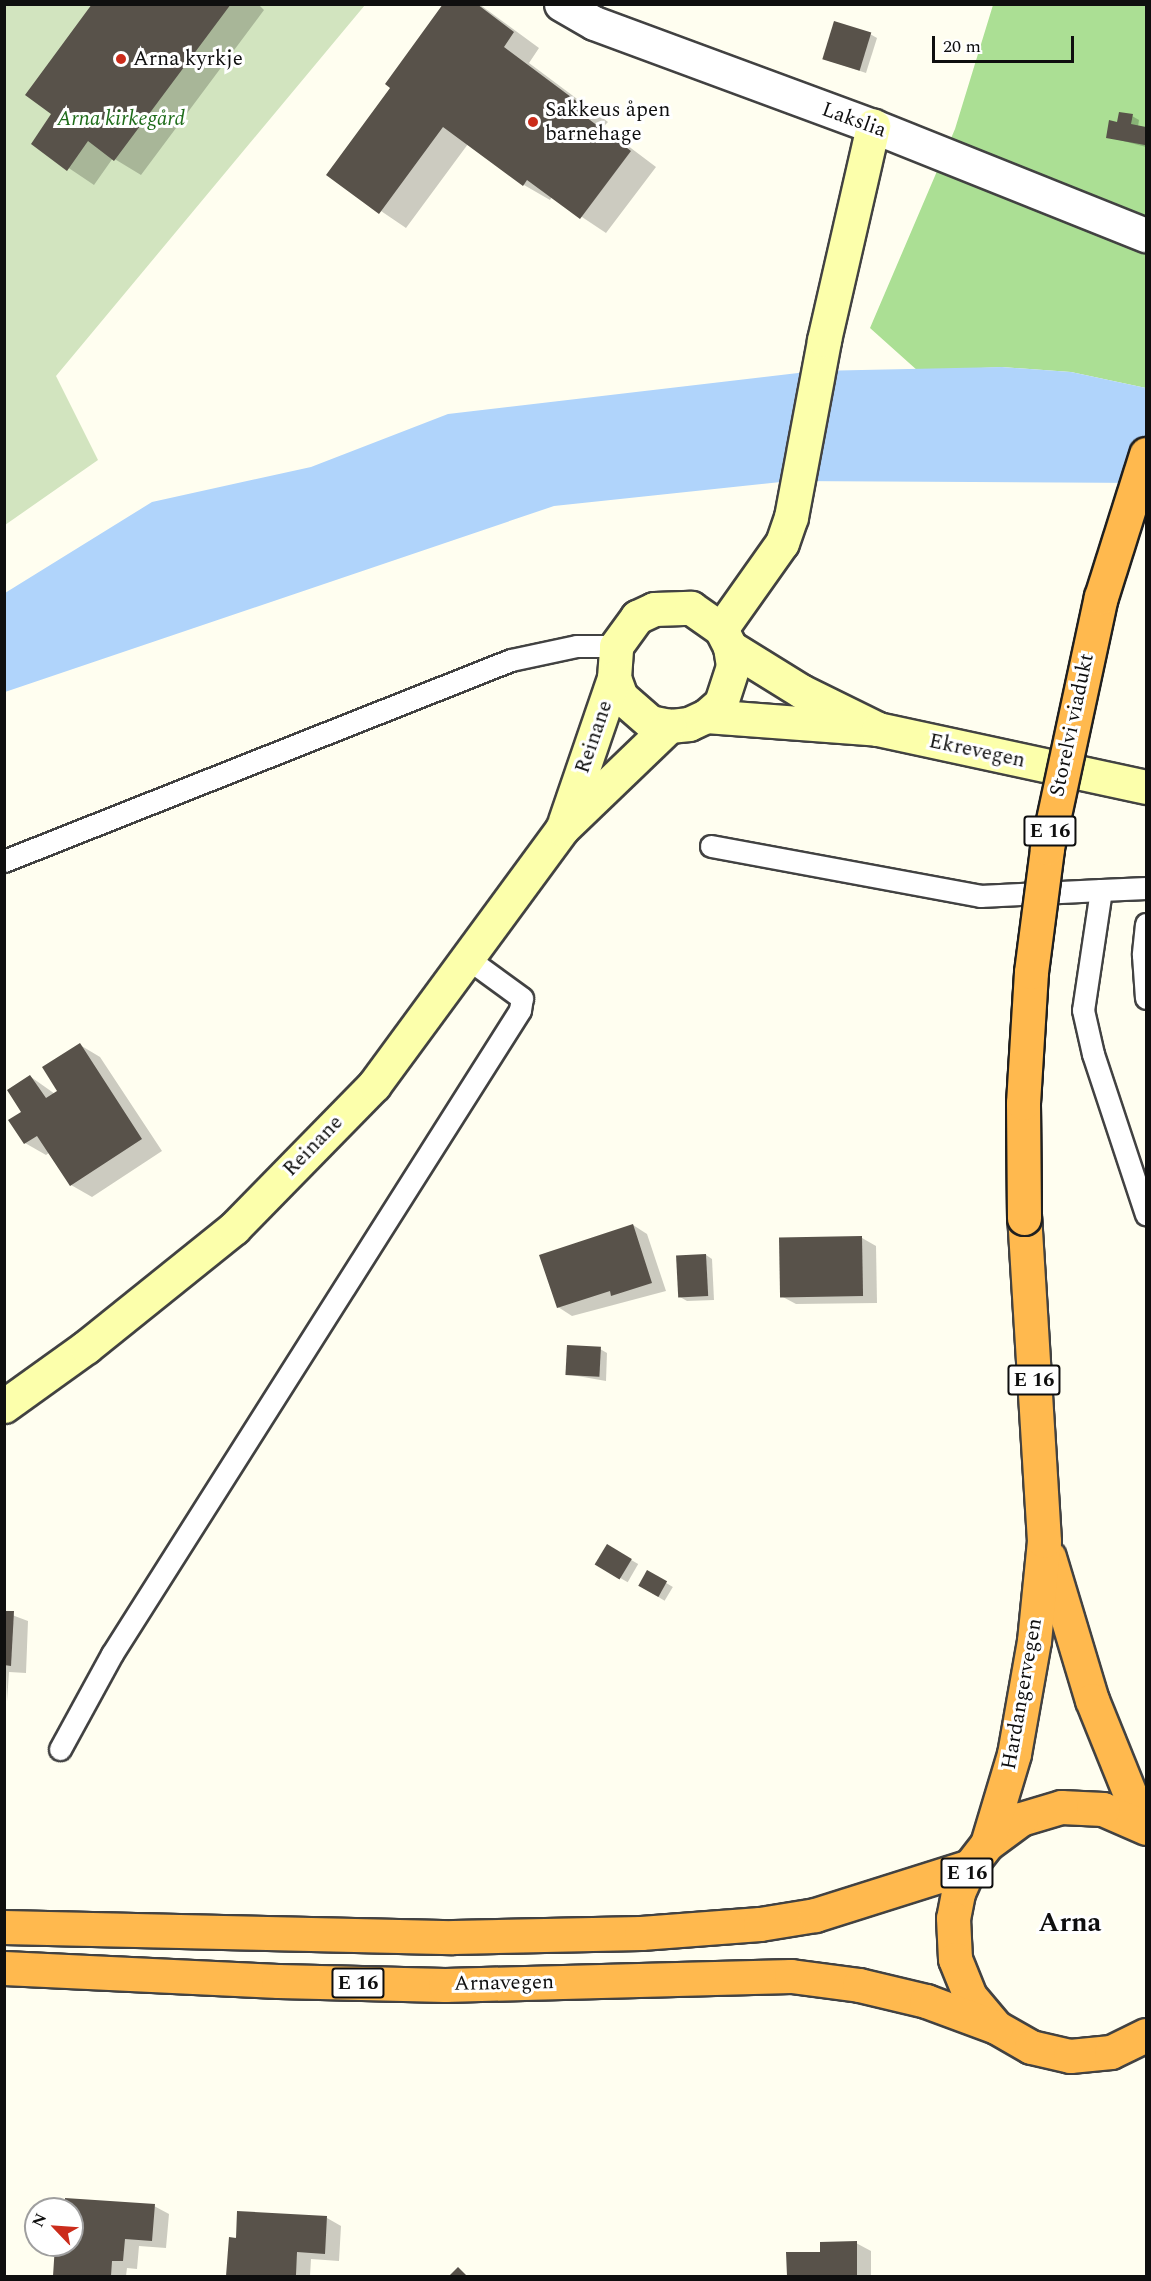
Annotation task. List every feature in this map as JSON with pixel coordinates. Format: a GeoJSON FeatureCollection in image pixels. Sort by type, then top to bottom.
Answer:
{"type":"FeatureCollection","features":[{"type":"Feature","properties":{"kind":"highway","name":"Storelvi viadukt"},"geometry":{"type":"LineString","coordinates":[[1024,1218],[1023,1102],[1031,972],[1047,848],[1101,597],[1146,454]]}},
{"type":"Feature","properties":{"kind":"highway","name":"Hardangervegen"},"geometry":{"type":"LineString","coordinates":[[979,1855],[1014,1754],[1034,1641],[1044,1541],[1024,1218]]}},
{"type":"Feature","properties":{"kind":"highway","name":"Hardangervegen"},"geometry":{"type":"LineString","coordinates":[[1044,1541],[1092,1700],[1144,1826]]}},
{"type":"Feature","properties":{"kind":"highway","name":"E 16"},"geometry":{"type":"LineString","coordinates":[[1144,1826],[1103,1809],[1061,1807],[1021,1819],[979,1855],[958,1893],[953,1918],[955,1959],[970,1996],[996,2027],[1030,2048],[1070,2056],[1111,2052],[1146,2035]]}},
{"type":"Feature","properties":{"kind":"highway","name":"E 16"},"geometry":{"type":"LineString","coordinates":[[4,1927],[429,1937],[641,1933],[760,1924],[815,1915],[979,1855]]}},
{"type":"Feature","properties":{"kind":"highway","name":"Arnavegen"},"geometry":{"type":"LineString","coordinates":[[4,1968],[278,1982],[445,1985],[791,1976],[859,1985],[926,2001],[996,2027]]}},
{"type":"Feature","properties":{"kind":"main road"},"geometry":{"type":"LineString","coordinates":[[725,638],[775,553],[791,517],[824,340],[873,126]]}},
{"type":"Feature","properties":{"kind":"main road"},"geometry":{"type":"LineString","coordinates":[[691,608],[725,638],[733,666],[730,685],[721,702],[706,716],[688,724],[669,726],[650,722],[634,712],[621,697],[614,678],[616,646],[638,617],[654,609],[691,608]]}},
{"type":"Feature","properties":{"kind":"main road","name":"Ekrevegen"},"geometry":{"type":"LineString","coordinates":[[725,638],[801,692],[878,729]]}},
{"type":"Feature","properties":{"kind":"main road","name":"Reinane"},"geometry":{"type":"LineString","coordinates":[[562,829],[614,678]]}},
{"type":"Feature","properties":{"kind":"main road","name":"Ekrevegen"},"geometry":{"type":"LineString","coordinates":[[706,716],[878,729],[1146,787]]}},
{"type":"Feature","properties":{"kind":"main road","name":"Reinane"},"geometry":{"type":"LineString","coordinates":[[4,1406],[86,1347],[234,1227],[374,1084],[562,829],[669,726]]}},
{"type":"Feature","properties":{"kind":"street","name":"Lakslia"},"geometry":{"type":"LineString","coordinates":[[561,4],[594,23],[873,126],[1146,235]]}},
{"type":"Feature","properties":{"kind":"lane"},"geometry":{"type":"LineString","coordinates":[[4,861],[511,660],[577,646],[616,646]]}},
{"type":"Feature","properties":{"kind":"lane"},"geometry":{"type":"LineString","coordinates":[[711,846],[980,896],[1146,888]]}},
{"type":"Feature","properties":{"kind":"lane"},"geometry":{"type":"LineString","coordinates":[[1101,890],[1083,1010],[1093,1054],[1146,1214]]}},
{"type":"Feature","properties":{"kind":"lane"},"geometry":{"type":"LineString","coordinates":[[1146,924],[1143,955],[1146,998]]}},
{"type":"Feature","properties":{"kind":"lane"},"geometry":{"type":"LineString","coordinates":[[60,1749],[112,1654],[520,1010],[522,998],[467,958]]}},
{"type":"Feature","properties":{"kind":"green space","name":"Arna kirkegård"},"geometry":{"type":"Polygon","coordinates":[[[5,5],[365,5],[56,376],[98,460],[5,525],[5,5]]]}},
{"type":"Feature","properties":{"kind":"green space"},"geometry":{"type":"Polygon","coordinates":[[[993,5],[1146,5],[1146,388],[1071,372],[1002,367],[918,371],[870,328],[955,129],[993,5]]]}},
{"type":"Feature","properties":{"kind":"water"},"geometry":{"type":"Polygon","coordinates":[[[1002,367],[1071,372],[1146,388],[1146,483],[790,481],[554,506],[5,692],[5,593],[152,502],[311,467],[448,414],[815,371],[1002,367]]]}},
{"type":"Feature","properties":{"kind":"building","name":"Arna kyrkje"},"geometry":{"type":"Polygon","coordinates":[[[92,4],[231,4],[114,161],[88,141],[67,171],[31,144],[51,114],[25,95],[92,4]]]}},
{"type":"Feature","properties":{"kind":"building"},"geometry":{"type":"Polygon","coordinates":[[[443,4],[477,4],[514,32],[504,47],[583,106],[578,111],[631,151],[580,219],[527,180],[523,186],[443,127],[379,214],[326,175],[390,88],[385,84],[443,4]]]}},
{"type":"Feature","properties":{"kind":"building"},"geometry":{"type":"Polygon","coordinates":[[[834,21],[871,32],[860,71],[822,59],[834,21]]]}},
{"type":"Feature","properties":{"kind":"building"},"geometry":{"type":"Polygon","coordinates":[[[1119,112],[1133,114],[1131,124],[1146,127],[1145,145],[1106,138],[1109,120],[1117,122],[1119,112]]]}},
{"type":"Feature","properties":{"kind":"building"},"geometry":{"type":"Polygon","coordinates":[[[80,1043],[142,1139],[70,1186],[37,1136],[24,1144],[8,1120],[21,1112],[7,1090],[30,1075],[46,1098],[57,1091],[42,1067],[80,1043]]]}},
{"type":"Feature","properties":{"kind":"building"},"geometry":{"type":"Polygon","coordinates":[[[633,1224],[652,1283],[611,1296],[610,1291],[557,1308],[539,1255],[633,1224]]]}},
{"type":"Feature","properties":{"kind":"building"},"geometry":{"type":"Polygon","coordinates":[[[862,1236],[863,1296],[780,1297],[779,1237],[862,1236]]]}},
{"type":"Feature","properties":{"kind":"building"},"geometry":{"type":"Polygon","coordinates":[[[706,1254],[708,1296],[678,1298],[676,1256],[706,1254]]]}},
{"type":"Feature","properties":{"kind":"building"},"geometry":{"type":"Polygon","coordinates":[[[567,1345],[601,1347],[599,1377],[565,1375],[567,1345]]]}},
{"type":"Feature","properties":{"kind":"building"},"geometry":{"type":"Polygon","coordinates":[[[607,1544],[632,1559],[619,1580],[595,1565],[607,1544]]]}},
{"type":"Feature","properties":{"kind":"building"},"geometry":{"type":"Polygon","coordinates":[[[647,1570],[667,1581],[658,1597],[638,1586],[647,1570]]]}},
{"type":"Feature","properties":{"kind":"building"},"geometry":{"type":"Polygon","coordinates":[[[4,1611],[14,1611],[11,1666],[4,1665],[4,1611]]]}},
{"type":"Feature","properties":{"kind":"building"},"geometry":{"type":"Polygon","coordinates":[[[84,2199],[155,2204],[152,2241],[125,2239],[123,2261],[112,2261],[111,2276],[53,2276],[54,2257],[84,2257],[84,2199]]]}},
{"type":"Feature","properties":{"kind":"building"},"geometry":{"type":"Polygon","coordinates":[[[237,2211],[327,2216],[325,2254],[297,2252],[296,2275],[226,2276],[229,2237],[236,2238],[237,2211]]]}},
{"type":"Feature","properties":{"kind":"building"},"geometry":{"type":"Polygon","coordinates":[[[857,2241],[857,2276],[787,2276],[786,2252],[820,2252],[820,2242],[857,2241]]]}},
{"type":"Feature","properties":{"kind":"building"},"geometry":{"type":"Polygon","coordinates":[[[458,2267],[467,2276],[449,2276],[458,2267]]]}},
{"type":"Feature","properties":{"kind":"place","name":"Arna kyrkje"},"geometry":{"type":"Point","coordinates":[121,59]}},
{"type":"Feature","properties":{"kind":"place","name":"Sakkeus åpen barnehage"},"geometry":{"type":"Point","coordinates":[533,122]}},
{"type":"Feature","properties":{"kind":"district","name":"Arna"},"geometry":{"type":"Point","coordinates":[1070,1924]}}]}
